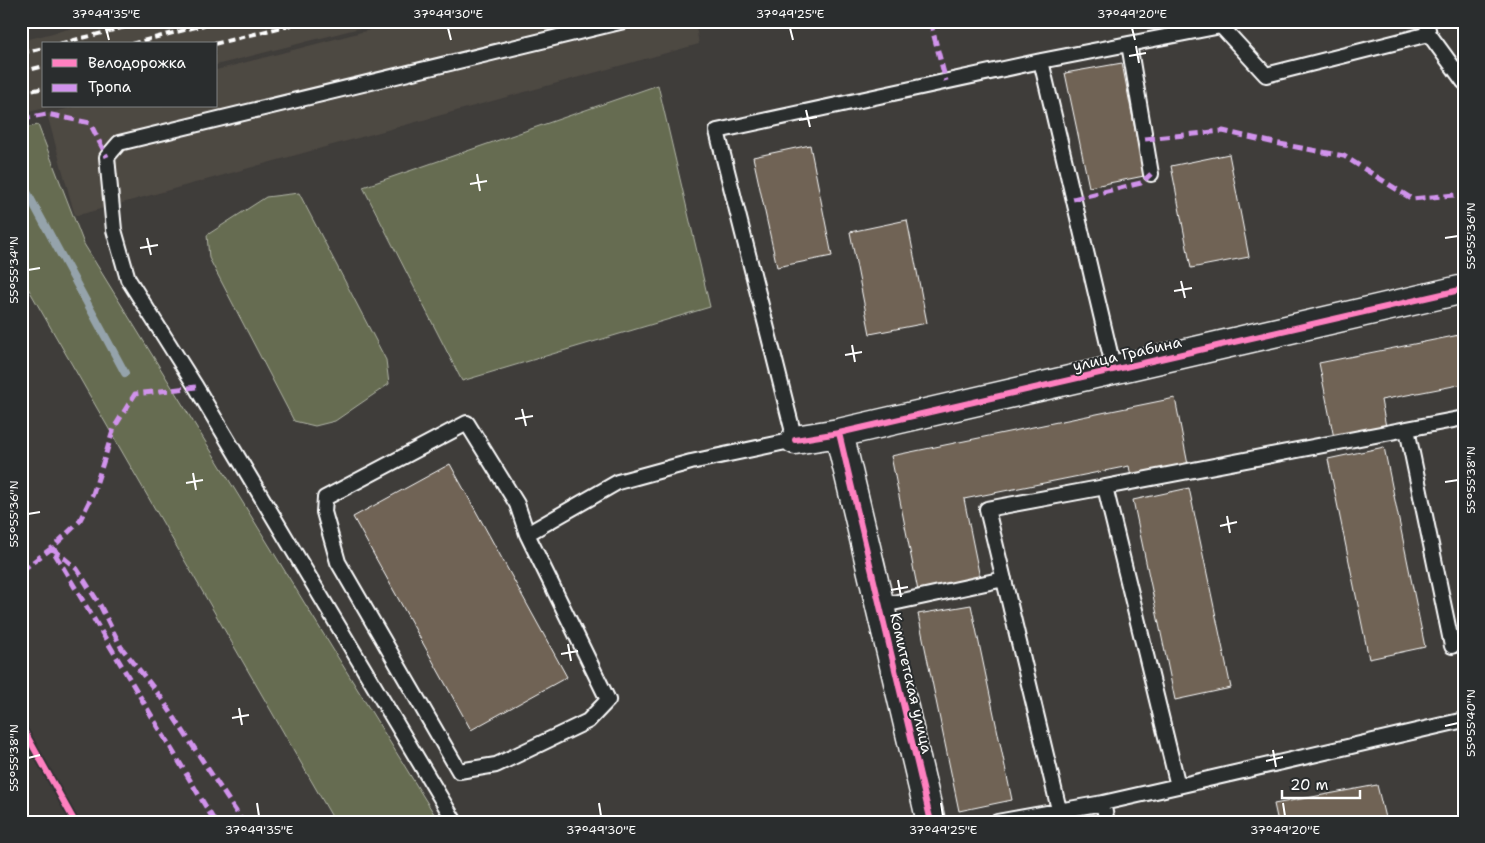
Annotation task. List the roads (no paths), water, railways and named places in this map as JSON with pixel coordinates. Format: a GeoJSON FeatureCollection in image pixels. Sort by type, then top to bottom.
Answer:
{"type":"FeatureCollection","features":[{"type":"Feature","properties":{"kind":"street","name":"улица Грабина"},"geometry":{"type":"LineString","coordinates":[[795,440],[839,433],[1464,289]]}},
{"type":"Feature","properties":{"kind":"street","name":"Комитетская улица"},"geometry":{"type":"LineString","coordinates":[[839,433],[931,822]]}},
{"type":"Feature","properties":{"kind":"lane"},"geometry":{"type":"LineString","coordinates":[[455,822],[206,404],[128,279],[114,230],[107,157],[119,143],[624,21]]}},
{"type":"Feature","properties":{"kind":"lane"},"geometry":{"type":"LineString","coordinates":[[528,534],[618,482],[691,462],[795,440],[717,131],[1041,61],[1220,26],[1266,75],[1428,28],[1464,82]]}},
{"type":"Feature","properties":{"kind":"lane"},"geometry":{"type":"LineString","coordinates":[[1129,44],[1151,174]]}},
{"type":"Feature","properties":{"kind":"lane"},"geometry":{"type":"LineString","coordinates":[[1041,61],[1114,370]]}},
{"type":"Feature","properties":{"kind":"lane"},"geometry":{"type":"LineString","coordinates":[[1061,816],[987,509],[1464,418]]}},
{"type":"Feature","properties":{"kind":"lane"},"geometry":{"type":"LineString","coordinates":[[467,423],[516,504],[528,534],[608,700],[588,721],[496,765],[459,771],[338,562],[324,512],[325,498],[467,423]]}},
{"type":"Feature","properties":{"kind":"lane"},"geometry":{"type":"LineString","coordinates":[[1407,429],[1452,646]]}},
{"type":"Feature","properties":{"kind":"lane"},"geometry":{"type":"LineString","coordinates":[[1105,487],[1178,786]]}},
{"type":"Feature","properties":{"kind":"lane"},"geometry":{"type":"LineString","coordinates":[[879,606],[1004,579]]}},
{"type":"Feature","properties":{"kind":"lane"},"geometry":{"type":"LineString","coordinates":[[997,822],[1061,816],[1103,803],[1464,720]]}},
{"type":"Feature","properties":{"kind":"lane"},"geometry":{"type":"LineString","coordinates":[[1103,803],[1107,822]]}},
{"type":"Feature","properties":{"kind":"waterway"},"geometry":{"type":"LineString","coordinates":[[21,181],[125,373]]}},
{"type":"Feature","properties":{"kind":"railway"},"geometry":{"type":"LineString","coordinates":[[67,42],[149,21]]}},
{"type":"Feature","properties":{"kind":"railway"},"geometry":{"type":"LineString","coordinates":[[139,42],[219,21]]}},
{"type":"Feature","properties":{"kind":"railway"},"geometry":{"type":"LineString","coordinates":[[218,43],[307,21]]}},
{"type":"Feature","properties":{"kind":"railway"},"geometry":{"type":"LineString","coordinates":[[21,53],[42,48]]}},
{"type":"Feature","properties":{"kind":"railway"},"geometry":{"type":"LineString","coordinates":[[21,72],[42,67]]}},
{"type":"Feature","properties":{"kind":"railway"},"geometry":{"type":"LineString","coordinates":[[21,93],[42,88]]}}]}
